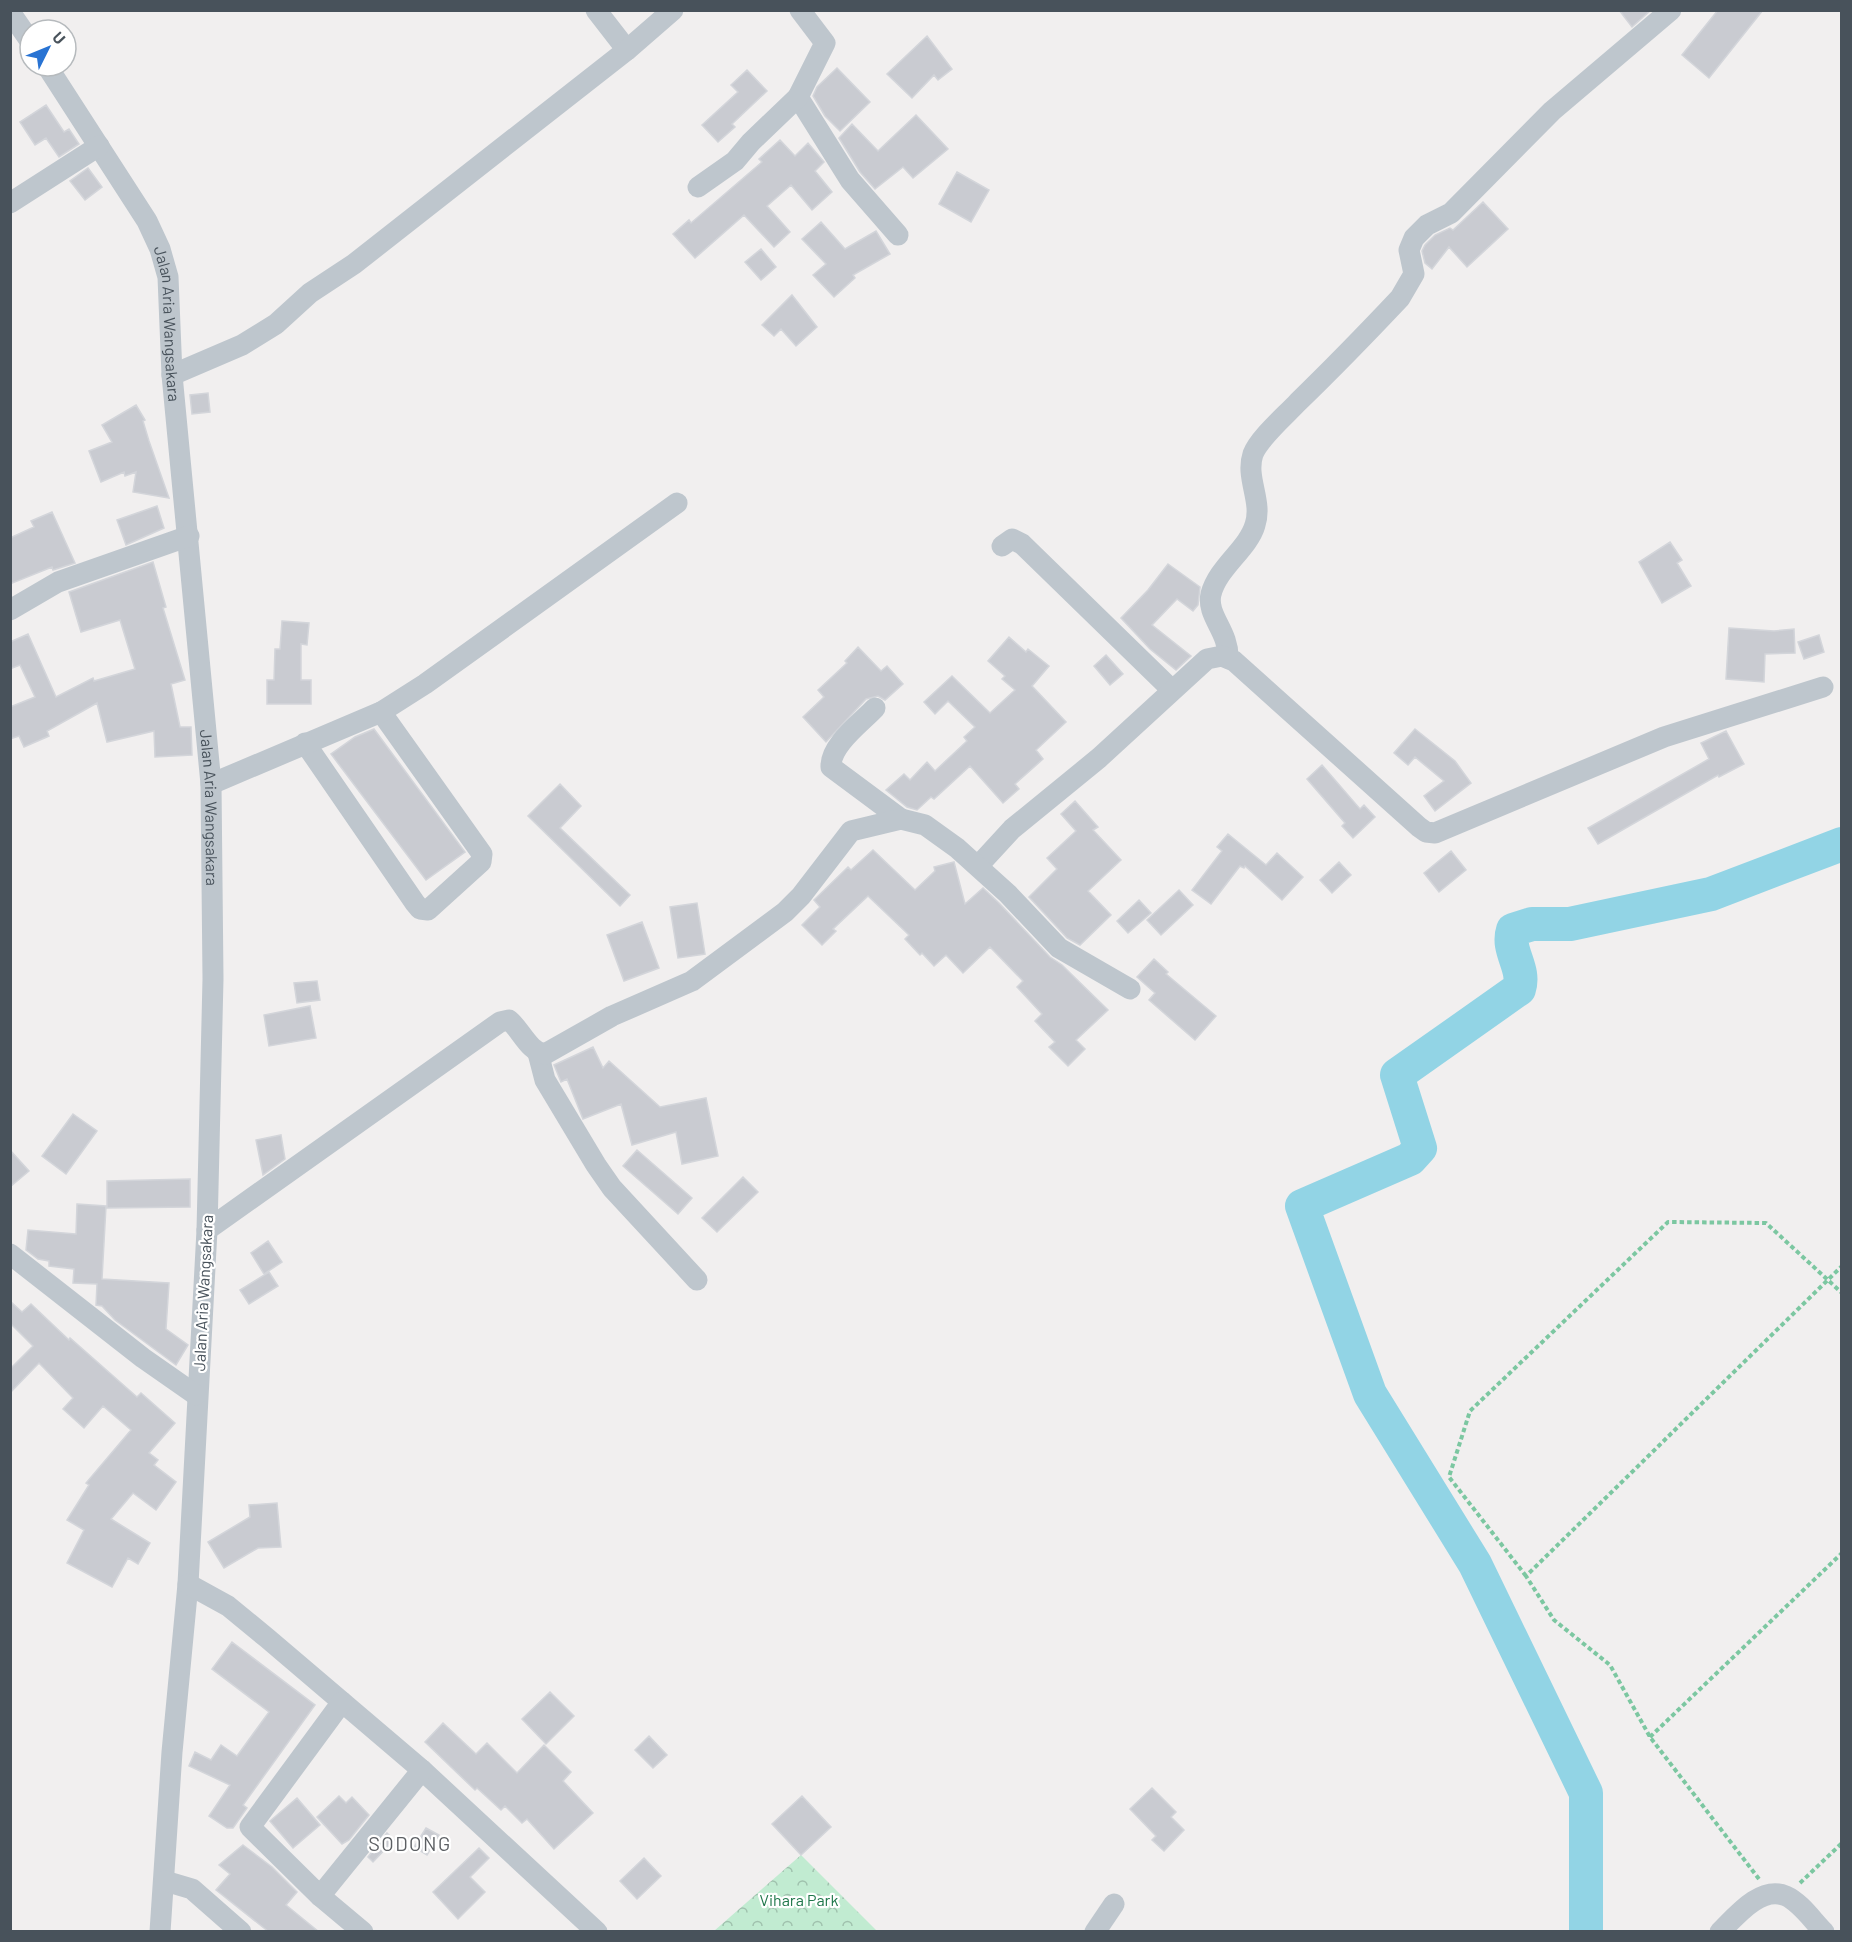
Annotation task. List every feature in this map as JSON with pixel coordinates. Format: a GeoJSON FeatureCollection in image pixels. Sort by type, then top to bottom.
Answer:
{"type":"FeatureCollection","features":[{"type":"Feature","properties":{"kind":"street"},"geometry":{"type":"LineString","coordinates":[[596,10],[627,50]]}},
{"type":"Feature","properties":{"kind":"street"},"geometry":{"type":"LineString","coordinates":[[172,375],[242,345],[276,324],[310,294],[354,264],[627,50],[673,10]]}},
{"type":"Feature","properties":{"kind":"street"},"geometry":{"type":"LineString","coordinates":[[698,187],[735,161],[751,142],[798,97],[825,42],[800,10]]}},
{"type":"Feature","properties":{"kind":"street"},"geometry":{"type":"LineString","coordinates":[[1228,658],[1229,643],[1210,609],[1211,594],[1226,565],[1255,528],[1258,512],[1251,471],[1254,453],[1275,426],[1400,298],[1414,274],[1409,250],[1414,238],[1427,225],[1451,213],[1552,111],[1671,10]]}},
{"type":"Feature","properties":{"kind":"street","name":"Jalan Aria Wangsakara"},"geometry":{"type":"LineString","coordinates":[[55,78],[147,221],[160,249],[168,277],[172,375],[211,784],[213,979],[207,1230],[196,1395],[188,1584],[172,1752],[160,1932]]}},
{"type":"Feature","properties":{"kind":"street"},"geometry":{"type":"LineString","coordinates":[[798,97],[849,180],[898,234]]}},
{"type":"Feature","properties":{"kind":"street"},"geometry":{"type":"LineString","coordinates":[[10,203],[99,146]]}},
{"type":"Feature","properties":{"kind":"street"},"geometry":{"type":"LineString","coordinates":[[211,784],[381,712],[425,684],[677,502]]}},
{"type":"Feature","properties":{"kind":"street"},"geometry":{"type":"LineString","coordinates":[[10,610],[58,582],[189,536]]}},
{"type":"Feature","properties":{"kind":"street"},"geometry":{"type":"LineString","coordinates":[[1002,546],[1012,539],[1022,544],[1172,690]]}},
{"type":"Feature","properties":{"kind":"street"},"geometry":{"type":"LineString","coordinates":[[978,866],[1012,829],[1099,758],[1207,659],[1215,656],[1228,658],[1419,827],[1426,832],[1435,833],[1664,737],[1823,687]]}},
{"type":"Feature","properties":{"kind":"street"},"geometry":{"type":"LineString","coordinates":[[875,708],[839,746],[831,759],[831,767],[901,819],[925,825],[978,866],[1059,948],[1130,989]]}},
{"type":"Feature","properties":{"kind":"street"},"geometry":{"type":"LineString","coordinates":[[305,743],[415,903],[420,909],[428,910],[481,862],[482,854],[381,712]]}},
{"type":"Feature","properties":{"kind":"street"},"geometry":{"type":"LineString","coordinates":[[538,1053],[545,1054],[612,1016],[692,981],[785,912],[801,897],[851,831],[901,819]]}},
{"type":"Feature","properties":{"kind":"street"},"geometry":{"type":"LineString","coordinates":[[207,1230],[500,1022],[509,1020],[538,1053],[544,1080],[612,1188],[697,1280]]}},
{"type":"Feature","properties":{"kind":"street"},"geometry":{"type":"LineString","coordinates":[[10,1254],[143,1358],[196,1395]]}},
{"type":"Feature","properties":{"kind":"street"},"geometry":{"type":"LineString","coordinates":[[188,1584],[228,1606],[422,1770],[597,1932]]}},
{"type":"Feature","properties":{"kind":"street"},"geometry":{"type":"LineString","coordinates":[[342,1702],[250,1827],[320,1896],[363,1932]]}},
{"type":"Feature","properties":{"kind":"street"},"geometry":{"type":"LineString","coordinates":[[320,1896],[422,1770]]}},
{"type":"Feature","properties":{"kind":"street"},"geometry":{"type":"LineString","coordinates":[[165,1881],[192,1889],[241,1932]]}},
{"type":"Feature","properties":{"kind":"street"},"geometry":{"type":"LineString","coordinates":[[1720,1932],[1749,1904],[1779,1895],[1824,1932]]}},
{"type":"Feature","properties":{"kind":"street"},"geometry":{"type":"LineString","coordinates":[[1095,1932],[1114,1904]]}},
{"type":"Feature","properties":{"kind":"path"},"geometry":{"type":"LineString","coordinates":[[1842,1293],[1766,1223],[1668,1222],[1470,1411],[1449,1477],[1526,1576],[1554,1620],[1610,1665],[1650,1737],[1779,1895],[1842,1843]]}},
{"type":"Feature","properties":{"kind":"path"},"geometry":{"type":"LineString","coordinates":[[1526,1576],[1842,1266]]}},
{"type":"Feature","properties":{"kind":"path"},"geometry":{"type":"LineString","coordinates":[[1650,1737],[1842,1553]]}},
{"type":"Feature","properties":{"kind":"green space","name":"Vihara Park"},"geometry":{"type":"Polygon","coordinates":[[[801,1855],[877,1931],[714,1931],[801,1855]]]}},
{"type":"Feature","properties":{"kind":"building"},"geometry":{"type":"Polygon","coordinates":[[[1619,10],[1651,10],[1632,27],[1619,10]]]}},
{"type":"Feature","properties":{"kind":"building"},"geometry":{"type":"Polygon","coordinates":[[[1718,10],[1763,10],[1709,78],[1682,55],[1718,10]]]}},
{"type":"Feature","properties":{"kind":"building"},"geometry":{"type":"Polygon","coordinates":[[[927,36],[952,69],[938,80],[934,75],[912,98],[887,74],[927,36]]]}},
{"type":"Feature","properties":{"kind":"building"},"geometry":{"type":"Polygon","coordinates":[[[837,68],[870,102],[840,131],[825,116],[813,96],[817,87],[837,68]]]}},
{"type":"Feature","properties":{"kind":"building"},"geometry":{"type":"Polygon","coordinates":[[[747,70],[767,91],[732,124],[735,127],[718,142],[702,125],[738,92],[731,85],[747,70]]]}},
{"type":"Feature","properties":{"kind":"building"},"geometry":{"type":"Polygon","coordinates":[[[46,105],[64,132],[69,129],[79,144],[59,157],[46,138],[35,145],[20,122],[46,105]]]}},
{"type":"Feature","properties":{"kind":"building"},"geometry":{"type":"Polygon","coordinates":[[[916,115],[948,149],[913,178],[903,167],[875,189],[860,172],[839,138],[852,124],[878,151],[916,115]]]}},
{"type":"Feature","properties":{"kind":"building"},"geometry":{"type":"Polygon","coordinates":[[[780,140],[795,156],[808,143],[824,162],[815,171],[832,192],[812,210],[791,185],[767,206],[790,232],[774,247],[744,215],[695,258],[673,234],[689,220],[691,223],[762,162],[759,159],[780,140]]]}},
{"type":"Feature","properties":{"kind":"building"},"geometry":{"type":"Polygon","coordinates":[[[88,168],[102,187],[85,200],[70,181],[88,168]]]}},
{"type":"Feature","properties":{"kind":"building"},"geometry":{"type":"Polygon","coordinates":[[[957,172],[989,190],[971,222],[939,204],[957,172]]]}},
{"type":"Feature","properties":{"kind":"building"},"geometry":{"type":"Polygon","coordinates":[[[1483,202],[1508,229],[1467,267],[1449,247],[1432,269],[1425,263],[1422,251],[1425,245],[1435,235],[1450,228],[1453,230],[1483,202]]]}},
{"type":"Feature","properties":{"kind":"building"},"geometry":{"type":"Polygon","coordinates":[[[821,222],[845,249],[876,231],[890,254],[853,275],[855,278],[834,297],[813,275],[826,264],[802,239],[821,222]]]}},
{"type":"Feature","properties":{"kind":"building"},"geometry":{"type":"Polygon","coordinates":[[[761,249],[776,267],[761,280],[745,262],[761,249]]]}},
{"type":"Feature","properties":{"kind":"building"},"geometry":{"type":"Polygon","coordinates":[[[792,295],[817,327],[796,346],[781,329],[774,336],[762,325],[792,295]]]}},
{"type":"Feature","properties":{"kind":"building"},"geometry":{"type":"Polygon","coordinates":[[[208,393],[210,412],[192,414],[190,395],[208,393]]]}},
{"type":"Feature","properties":{"kind":"building"},"geometry":{"type":"Polygon","coordinates":[[[136,405],[145,420],[143,421],[149,441],[169,498],[133,492],[136,472],[125,476],[124,472],[101,482],[89,451],[112,442],[102,425],[136,405]]]}},
{"type":"Feature","properties":{"kind":"building"},"geometry":{"type":"Polygon","coordinates":[[[157,506],[164,528],[126,545],[117,520],[157,506]]]}},
{"type":"Feature","properties":{"kind":"building"},"geometry":{"type":"Polygon","coordinates":[[[52,512],[75,563],[53,570],[52,567],[10,584],[10,538],[34,527],[31,521],[52,512]]]}},
{"type":"Feature","properties":{"kind":"building"},"geometry":{"type":"Polygon","coordinates":[[[1670,542],[1682,560],[1677,563],[1691,586],[1662,603],[1639,562],[1670,542]]]}},
{"type":"Feature","properties":{"kind":"building"},"geometry":{"type":"Polygon","coordinates":[[[153,562],[166,607],[163,608],[185,680],[171,684],[180,727],[191,727],[192,755],[155,757],[154,731],[107,742],[97,703],[47,731],[49,736],[24,747],[19,736],[10,739],[10,707],[35,697],[20,665],[10,669],[10,642],[28,634],[56,697],[93,678],[94,681],[135,669],[120,620],[81,632],[69,592],[153,562]]]}},
{"type":"Feature","properties":{"kind":"building"},"geometry":{"type":"Polygon","coordinates":[[[1168,564],[1200,587],[1198,605],[1193,611],[1177,599],[1152,625],[1191,656],[1176,670],[1150,649],[1121,618],[1148,590],[1168,564]]]}},
{"type":"Feature","properties":{"kind":"building"},"geometry":{"type":"Polygon","coordinates":[[[282,621],[309,623],[307,645],[301,644],[301,680],[311,680],[311,704],[267,704],[267,680],[274,680],[275,649],[280,649],[282,621]]]}},
{"type":"Feature","properties":{"kind":"building"},"geometry":{"type":"Polygon","coordinates":[[[1729,628],[1774,631],[1794,629],[1795,653],[1765,654],[1764,682],[1726,679],[1729,628]]]}},
{"type":"Feature","properties":{"kind":"building"},"geometry":{"type":"Polygon","coordinates":[[[1819,635],[1824,652],[1804,659],[1798,642],[1819,635]]]}},
{"type":"Feature","properties":{"kind":"building"},"geometry":{"type":"Polygon","coordinates":[[[1009,637],[1026,652],[1028,649],[1049,666],[1032,686],[1066,722],[1036,750],[1043,759],[1015,784],[1019,789],[1003,803],[970,766],[934,799],[931,797],[917,810],[907,807],[886,790],[904,774],[910,780],[927,762],[935,771],[967,741],[964,737],[975,727],[948,701],[935,714],[924,702],[952,676],[990,713],[1015,690],[1002,679],[1005,676],[988,661],[1009,637]]]}},
{"type":"Feature","properties":{"kind":"building"},"geometry":{"type":"Polygon","coordinates":[[[858,647],[881,671],[887,666],[903,684],[885,700],[878,696],[866,699],[826,742],[803,717],[824,697],[818,690],[847,663],[845,661],[858,647]]]}},
{"type":"Feature","properties":{"kind":"building"},"geometry":{"type":"Polygon","coordinates":[[[1106,655],[1123,674],[1110,685],[1094,666],[1106,655]]]}},
{"type":"Feature","properties":{"kind":"building"},"geometry":{"type":"Polygon","coordinates":[[[374,729],[465,852],[426,880],[331,754],[355,737],[374,729]]]}},
{"type":"Feature","properties":{"kind":"building"},"geometry":{"type":"Polygon","coordinates":[[[1415,729],[1455,761],[1471,783],[1435,811],[1424,796],[1444,781],[1415,757],[1408,765],[1394,753],[1415,729]]]}},
{"type":"Feature","properties":{"kind":"building"},"geometry":{"type":"Polygon","coordinates":[[[1726,731],[1744,764],[1719,777],[1718,775],[1598,844],[1588,828],[1709,759],[1701,743],[1726,731]]]}},
{"type":"Feature","properties":{"kind":"building"},"geometry":{"type":"Polygon","coordinates":[[[1322,765],[1360,809],[1364,805],[1375,817],[1353,838],[1342,826],[1345,823],[1307,779],[1322,765]]]}},
{"type":"Feature","properties":{"kind":"building"},"geometry":{"type":"Polygon","coordinates":[[[560,784],[581,806],[560,828],[630,895],[620,906],[528,816],[560,784]]]}},
{"type":"Feature","properties":{"kind":"building"},"geometry":{"type":"Polygon","coordinates":[[[1075,801],[1098,827],[1093,830],[1121,860],[1088,891],[1111,915],[1080,945],[1067,938],[1029,897],[1057,869],[1047,858],[1076,831],[1061,814],[1075,801]]]}},
{"type":"Feature","properties":{"kind":"building"},"geometry":{"type":"Polygon","coordinates":[[[1228,834],[1266,865],[1277,853],[1303,877],[1282,900],[1245,866],[1244,868],[1240,866],[1211,904],[1192,890],[1222,851],[1217,847],[1228,834]]]}},
{"type":"Feature","properties":{"kind":"building"},"geometry":{"type":"Polygon","coordinates":[[[873,850],[915,890],[935,871],[934,867],[954,862],[965,904],[983,888],[1050,957],[1062,965],[1108,1010],[1076,1040],[1085,1049],[1068,1066],[1049,1047],[1055,1042],[1035,1021],[1042,1014],[1017,987],[1023,981],[990,947],[963,973],[946,955],[934,966],[905,939],[909,935],[868,896],[833,929],[836,931],[822,945],[802,925],[820,907],[814,900],[848,867],[851,870],[873,850]]]}},
{"type":"Feature","properties":{"kind":"building"},"geometry":{"type":"Polygon","coordinates":[[[1451,851],[1466,870],[1439,892],[1424,873],[1451,851]]]}},
{"type":"Feature","properties":{"kind":"building"},"geometry":{"type":"Polygon","coordinates":[[[1339,862],[1351,875],[1332,893],[1320,880],[1339,862]]]}},
{"type":"Feature","properties":{"kind":"building"},"geometry":{"type":"Polygon","coordinates":[[[1179,890],[1193,905],[1161,935],[1147,920],[1179,890]]]}},
{"type":"Feature","properties":{"kind":"building"},"geometry":{"type":"Polygon","coordinates":[[[1139,900],[1151,913],[1128,933],[1117,921],[1139,900]]]}},
{"type":"Feature","properties":{"kind":"building"},"geometry":{"type":"Polygon","coordinates":[[[697,903],[705,954],[678,958],[670,907],[697,903]]]}},
{"type":"Feature","properties":{"kind":"building"},"geometry":{"type":"Polygon","coordinates":[[[642,922],[659,968],[624,981],[607,935],[642,922]]]}},
{"type":"Feature","properties":{"kind":"building"},"geometry":{"type":"Polygon","coordinates":[[[1154,959],[1168,972],[1166,974],[1216,1016],[1195,1040],[1149,1000],[1155,993],[1137,977],[1154,959]]]}},
{"type":"Feature","properties":{"kind":"building"},"geometry":{"type":"Polygon","coordinates":[[[317,981],[320,1000],[297,1003],[294,983],[317,981]]]}},
{"type":"Feature","properties":{"kind":"building"},"geometry":{"type":"Polygon","coordinates":[[[310,1006],[316,1038],[269,1046],[264,1015],[310,1006]]]}},
{"type":"Feature","properties":{"kind":"building"},"geometry":{"type":"Polygon","coordinates":[[[593,1047],[603,1068],[609,1061],[660,1107],[706,1098],[718,1156],[682,1164],[676,1132],[632,1145],[621,1104],[583,1119],[567,1079],[561,1082],[554,1065],[593,1047]]]}},
{"type":"Feature","properties":{"kind":"building"},"geometry":{"type":"Polygon","coordinates":[[[73,1114],[97,1131],[66,1174],[42,1156],[73,1114]]]}},
{"type":"Feature","properties":{"kind":"building"},"geometry":{"type":"Polygon","coordinates":[[[281,1135],[285,1159],[263,1175],[256,1140],[281,1135]]]}},
{"type":"Feature","properties":{"kind":"building"},"geometry":{"type":"Polygon","coordinates":[[[10,1150],[29,1171],[10,1187],[10,1150]]]}},
{"type":"Feature","properties":{"kind":"building"},"geometry":{"type":"Polygon","coordinates":[[[637,1150],[692,1198],[678,1214],[623,1166],[637,1150]]]}},
{"type":"Feature","properties":{"kind":"building"},"geometry":{"type":"Polygon","coordinates":[[[743,1177],[758,1192],[717,1232],[702,1218],[743,1177]]]}},
{"type":"Feature","properties":{"kind":"building"},"geometry":{"type":"Polygon","coordinates":[[[190,1179],[190,1207],[107,1208],[107,1181],[190,1179]]]}},
{"type":"Feature","properties":{"kind":"building"},"geometry":{"type":"Polygon","coordinates":[[[77,1204],[106,1206],[102,1279],[169,1283],[166,1329],[188,1345],[176,1365],[115,1320],[102,1306],[96,1305],[97,1284],[73,1283],[74,1269],[49,1266],[49,1261],[38,1259],[26,1250],[28,1230],[76,1234],[77,1204]]]}},
{"type":"Feature","properties":{"kind":"building"},"geometry":{"type":"Polygon","coordinates":[[[268,1241],[282,1262],[264,1274],[251,1253],[268,1241]]]}},
{"type":"Feature","properties":{"kind":"building"},"geometry":{"type":"Polygon","coordinates":[[[269,1272],[278,1286],[249,1304],[240,1290],[269,1272]]]}},
{"type":"Feature","properties":{"kind":"building"},"geometry":{"type":"Polygon","coordinates":[[[10,1301],[22,1312],[31,1304],[69,1340],[70,1338],[137,1397],[141,1393],[175,1423],[149,1453],[158,1460],[154,1465],[176,1482],[156,1510],[133,1493],[111,1519],[150,1543],[138,1564],[128,1558],[112,1587],[67,1563],[84,1530],[67,1520],[89,1485],[86,1483],[131,1430],[103,1406],[84,1428],[63,1409],[73,1398],[39,1363],[10,1393],[10,1369],[33,1346],[10,1323],[10,1301]]]}},
{"type":"Feature","properties":{"kind":"building"},"geometry":{"type":"Polygon","coordinates":[[[277,1503],[281,1547],[258,1548],[224,1568],[208,1542],[250,1517],[249,1505],[277,1503]]]}},
{"type":"Feature","properties":{"kind":"building"},"geometry":{"type":"Polygon","coordinates":[[[232,1642],[315,1705],[243,1805],[247,1808],[233,1828],[227,1828],[209,1816],[230,1785],[189,1766],[195,1752],[211,1760],[221,1745],[237,1756],[269,1712],[212,1669],[232,1642]]]}},
{"type":"Feature","properties":{"kind":"building"},"geometry":{"type":"Polygon","coordinates":[[[550,1692],[574,1716],[546,1744],[522,1719],[550,1692]]]}},
{"type":"Feature","properties":{"kind":"building"},"geometry":{"type":"Polygon","coordinates":[[[443,1723],[476,1754],[487,1743],[517,1773],[544,1745],[571,1772],[563,1781],[593,1813],[554,1849],[527,1819],[522,1823],[505,1806],[501,1810],[477,1788],[475,1790],[425,1742],[443,1723]]]}},
{"type":"Feature","properties":{"kind":"building"},"geometry":{"type":"Polygon","coordinates":[[[649,1736],[667,1755],[653,1768],[635,1750],[649,1736]]]}},
{"type":"Feature","properties":{"kind":"building"},"geometry":{"type":"Polygon","coordinates":[[[1152,1788],[1176,1812],[1171,1817],[1184,1830],[1164,1851],[1152,1840],[1156,1836],[1130,1809],[1152,1788]]]}},
{"type":"Feature","properties":{"kind":"building"},"geometry":{"type":"Polygon","coordinates":[[[339,1796],[346,1803],[352,1797],[369,1815],[349,1840],[342,1844],[317,1817],[339,1796]]]}},
{"type":"Feature","properties":{"kind":"building"},"geometry":{"type":"Polygon","coordinates":[[[802,1796],[831,1827],[801,1855],[772,1824],[802,1796]]]}},
{"type":"Feature","properties":{"kind":"building"},"geometry":{"type":"Polygon","coordinates":[[[297,1798],[320,1825],[293,1848],[270,1821],[297,1798]]]}},
{"type":"Feature","properties":{"kind":"building"},"geometry":{"type":"Polygon","coordinates":[[[426,1828],[439,1835],[427,1855],[414,1847],[426,1828]]]}},
{"type":"Feature","properties":{"kind":"building"},"geometry":{"type":"Polygon","coordinates":[[[387,1833],[394,1840],[373,1862],[368,1857],[387,1833]]]}},
{"type":"Feature","properties":{"kind":"building"},"geometry":{"type":"Polygon","coordinates":[[[243,1845],[272,1867],[297,1892],[286,1905],[319,1932],[269,1932],[216,1890],[230,1874],[219,1865],[243,1845]]]}},
{"type":"Feature","properties":{"kind":"building"},"geometry":{"type":"Polygon","coordinates":[[[479,1848],[489,1858],[470,1877],[485,1892],[458,1919],[433,1892],[479,1848]]]}},
{"type":"Feature","properties":{"kind":"building"},"geometry":{"type":"Polygon","coordinates":[[[644,1858],[661,1876],[637,1899],[620,1881],[644,1858]]]}},
{"type":"Feature","properties":{"kind":"waterway"},"geometry":{"type":"LineString","coordinates":[[1586,1932],[1586,1793],[1475,1564],[1370,1394],[1302,1206],[1410,1159],[1420,1148],[1397,1075],[1519,989],[1520,974],[1512,945],[1513,930],[1532,924],[1570,924],[1711,894],[1842,844]]}},
{"type":"Feature","properties":{"kind":"district","name":"SODONG"},"geometry":{"type":"Point","coordinates":[410,1844]}}]}
